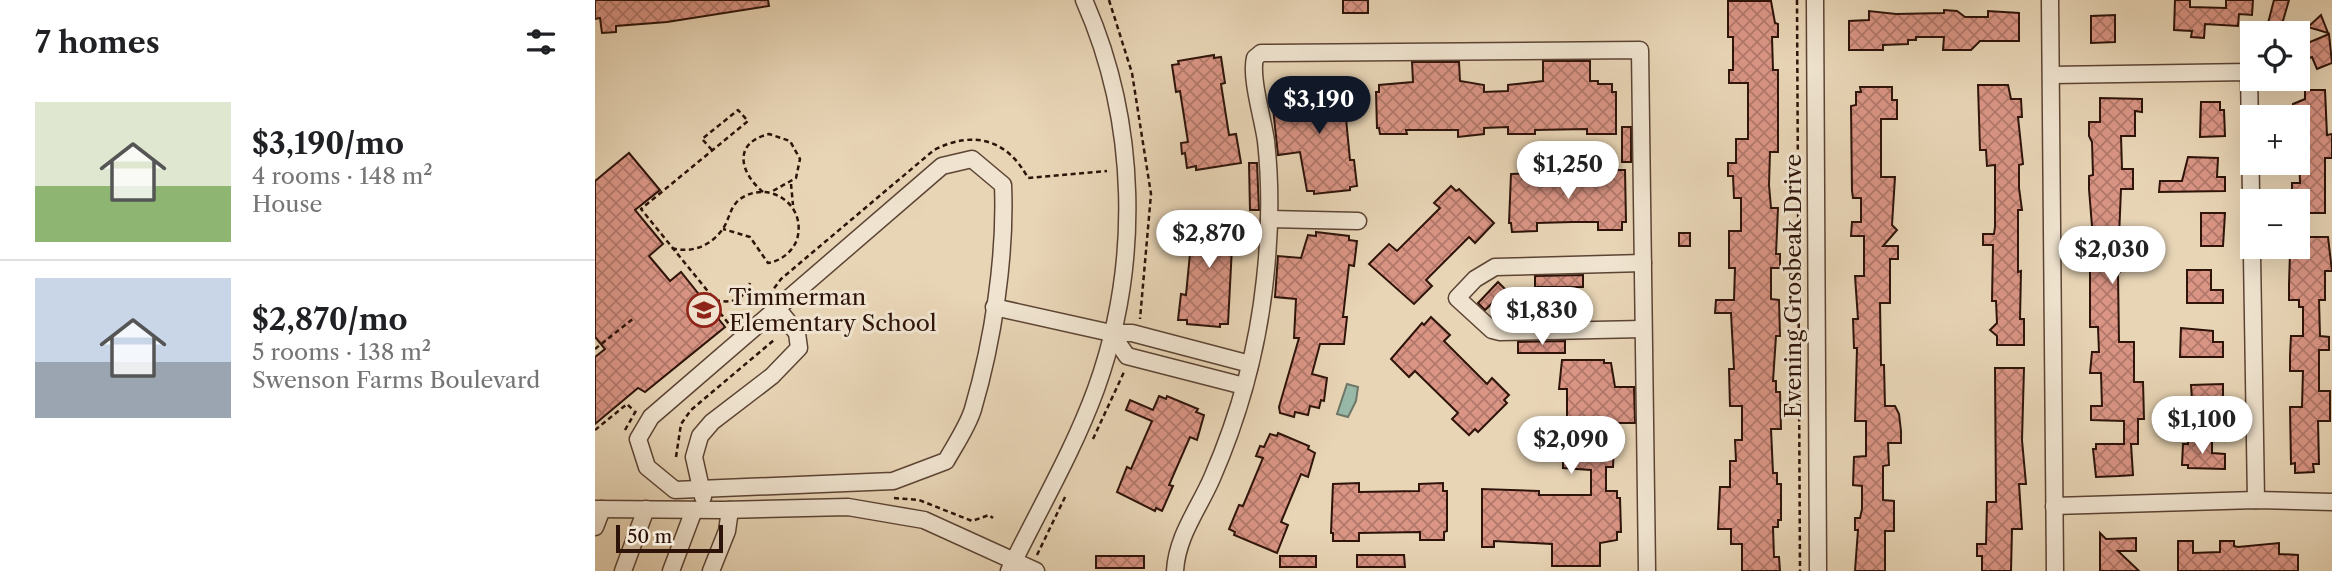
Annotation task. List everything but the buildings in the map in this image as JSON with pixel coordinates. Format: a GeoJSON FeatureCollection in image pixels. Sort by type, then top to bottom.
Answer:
{"type":"FeatureCollection","features":[{"type":"Feature","properties":{"kind":"street"},"geometry":{"type":"LineString","coordinates":[[1011,566],[1095,392],[1122,281],[1128,227],[1124,143],[1115,91],[1084,0]]}},
{"type":"Feature","properties":{"kind":"street","name":"Evening Grosbeak Drive"},"geometry":{"type":"LineString","coordinates":[[1815,0],[1818,571]]}},
{"type":"Feature","properties":{"kind":"street"},"geometry":{"type":"LineString","coordinates":[[2050,0],[2055,571]]}},
{"type":"Feature","properties":{"kind":"street"},"geometry":{"type":"LineString","coordinates":[[1175,571],[1180,541],[1211,480],[1244,386],[1265,280],[1269,219],[1266,142],[1253,64],[1255,58],[1261,53],[1640,50],[1647,571]]}},
{"type":"Feature","properties":{"kind":"street"},"geometry":{"type":"LineString","coordinates":[[2052,75],[2249,72],[2256,500]]}},
{"type":"Feature","properties":{"kind":"street"},"geometry":{"type":"LineString","coordinates":[[972,159],[1003,185],[1005,221],[994,307],[973,411],[946,461],[893,481],[675,490],[647,467],[638,439],[651,417],[942,166],[972,159]]}},
{"type":"Feature","properties":{"kind":"street"},"geometry":{"type":"LineString","coordinates":[[1269,219],[1358,221]]}},
{"type":"Feature","properties":{"kind":"street"},"geometry":{"type":"LineString","coordinates":[[1643,263],[1495,267],[1475,279],[1457,298],[1483,322],[1500,332],[1643,330]]}},
{"type":"Feature","properties":{"kind":"street"},"geometry":{"type":"LineString","coordinates":[[994,307],[1111,333],[1132,333],[1250,364]]}},
{"type":"Feature","properties":{"kind":"street"},"geometry":{"type":"LineString","coordinates":[[671,571],[699,510],[702,489],[694,457],[700,436],[712,422],[772,376],[799,348],[797,332],[777,308]]}},
{"type":"Feature","properties":{"kind":"street"},"geometry":{"type":"LineString","coordinates":[[1111,333],[1127,356],[1244,386]]}},
{"type":"Feature","properties":{"kind":"street"},"geometry":{"type":"LineString","coordinates":[[2055,506],[2256,500],[2332,502]]}},
{"type":"Feature","properties":{"kind":"street"},"geometry":{"type":"LineString","coordinates":[[595,527],[599,509],[848,507],[924,520],[1011,566],[1036,571]]}},
{"type":"Feature","properties":{"kind":"street"},"geometry":{"type":"LineString","coordinates":[[623,571],[646,509]]}},
{"type":"Feature","properties":{"kind":"street"},"geometry":{"type":"LineString","coordinates":[[711,571],[727,531],[730,510]]}},
{"type":"Feature","properties":{"kind":"path"},"geometry":{"type":"LineString","coordinates":[[1797,0],[1800,571]]}},
{"type":"Feature","properties":{"kind":"path"},"geometry":{"type":"LineString","coordinates":[[712,150],[702,139],[738,110],[748,121],[641,209],[715,300],[725,302],[739,299],[750,283]]}},
{"type":"Feature","properties":{"kind":"path"},"geometry":{"type":"LineString","coordinates":[[723,229],[750,237],[768,263],[787,255],[798,237],[791,183],[799,168],[796,149],[781,136],[760,136],[744,152],[746,175],[765,192],[777,195],[793,209]]}},
{"type":"Feature","properties":{"kind":"path"},"geometry":{"type":"LineString","coordinates":[[672,248],[691,251],[710,241],[723,229],[732,207],[740,199],[791,183]]}},
{"type":"Feature","properties":{"kind":"path"},"geometry":{"type":"LineString","coordinates":[[715,300],[712,303],[733,329]]}},
{"type":"Feature","properties":{"kind":"path"},"geometry":{"type":"LineString","coordinates":[[595,349],[634,318]]}},
{"type":"Feature","properties":{"kind":"path"},"geometry":{"type":"LineString","coordinates":[[676,457],[681,424],[691,410],[774,340]]}},
{"type":"Feature","properties":{"kind":"path"},"geometry":{"type":"LineString","coordinates":[[595,430],[627,404],[634,411]]}},
{"type":"Feature","properties":{"kind":"shaded area"},"geometry":{"type":"Polygon","coordinates":[[[1347,384],[1358,387],[1356,401],[1348,417],[1337,414],[1347,384]]]}},
{"type":"Feature","properties":{"kind":"place","name":"Timmerman Elementary School"},"geometry":{"type":"Point","coordinates":[704,310]}}]}
